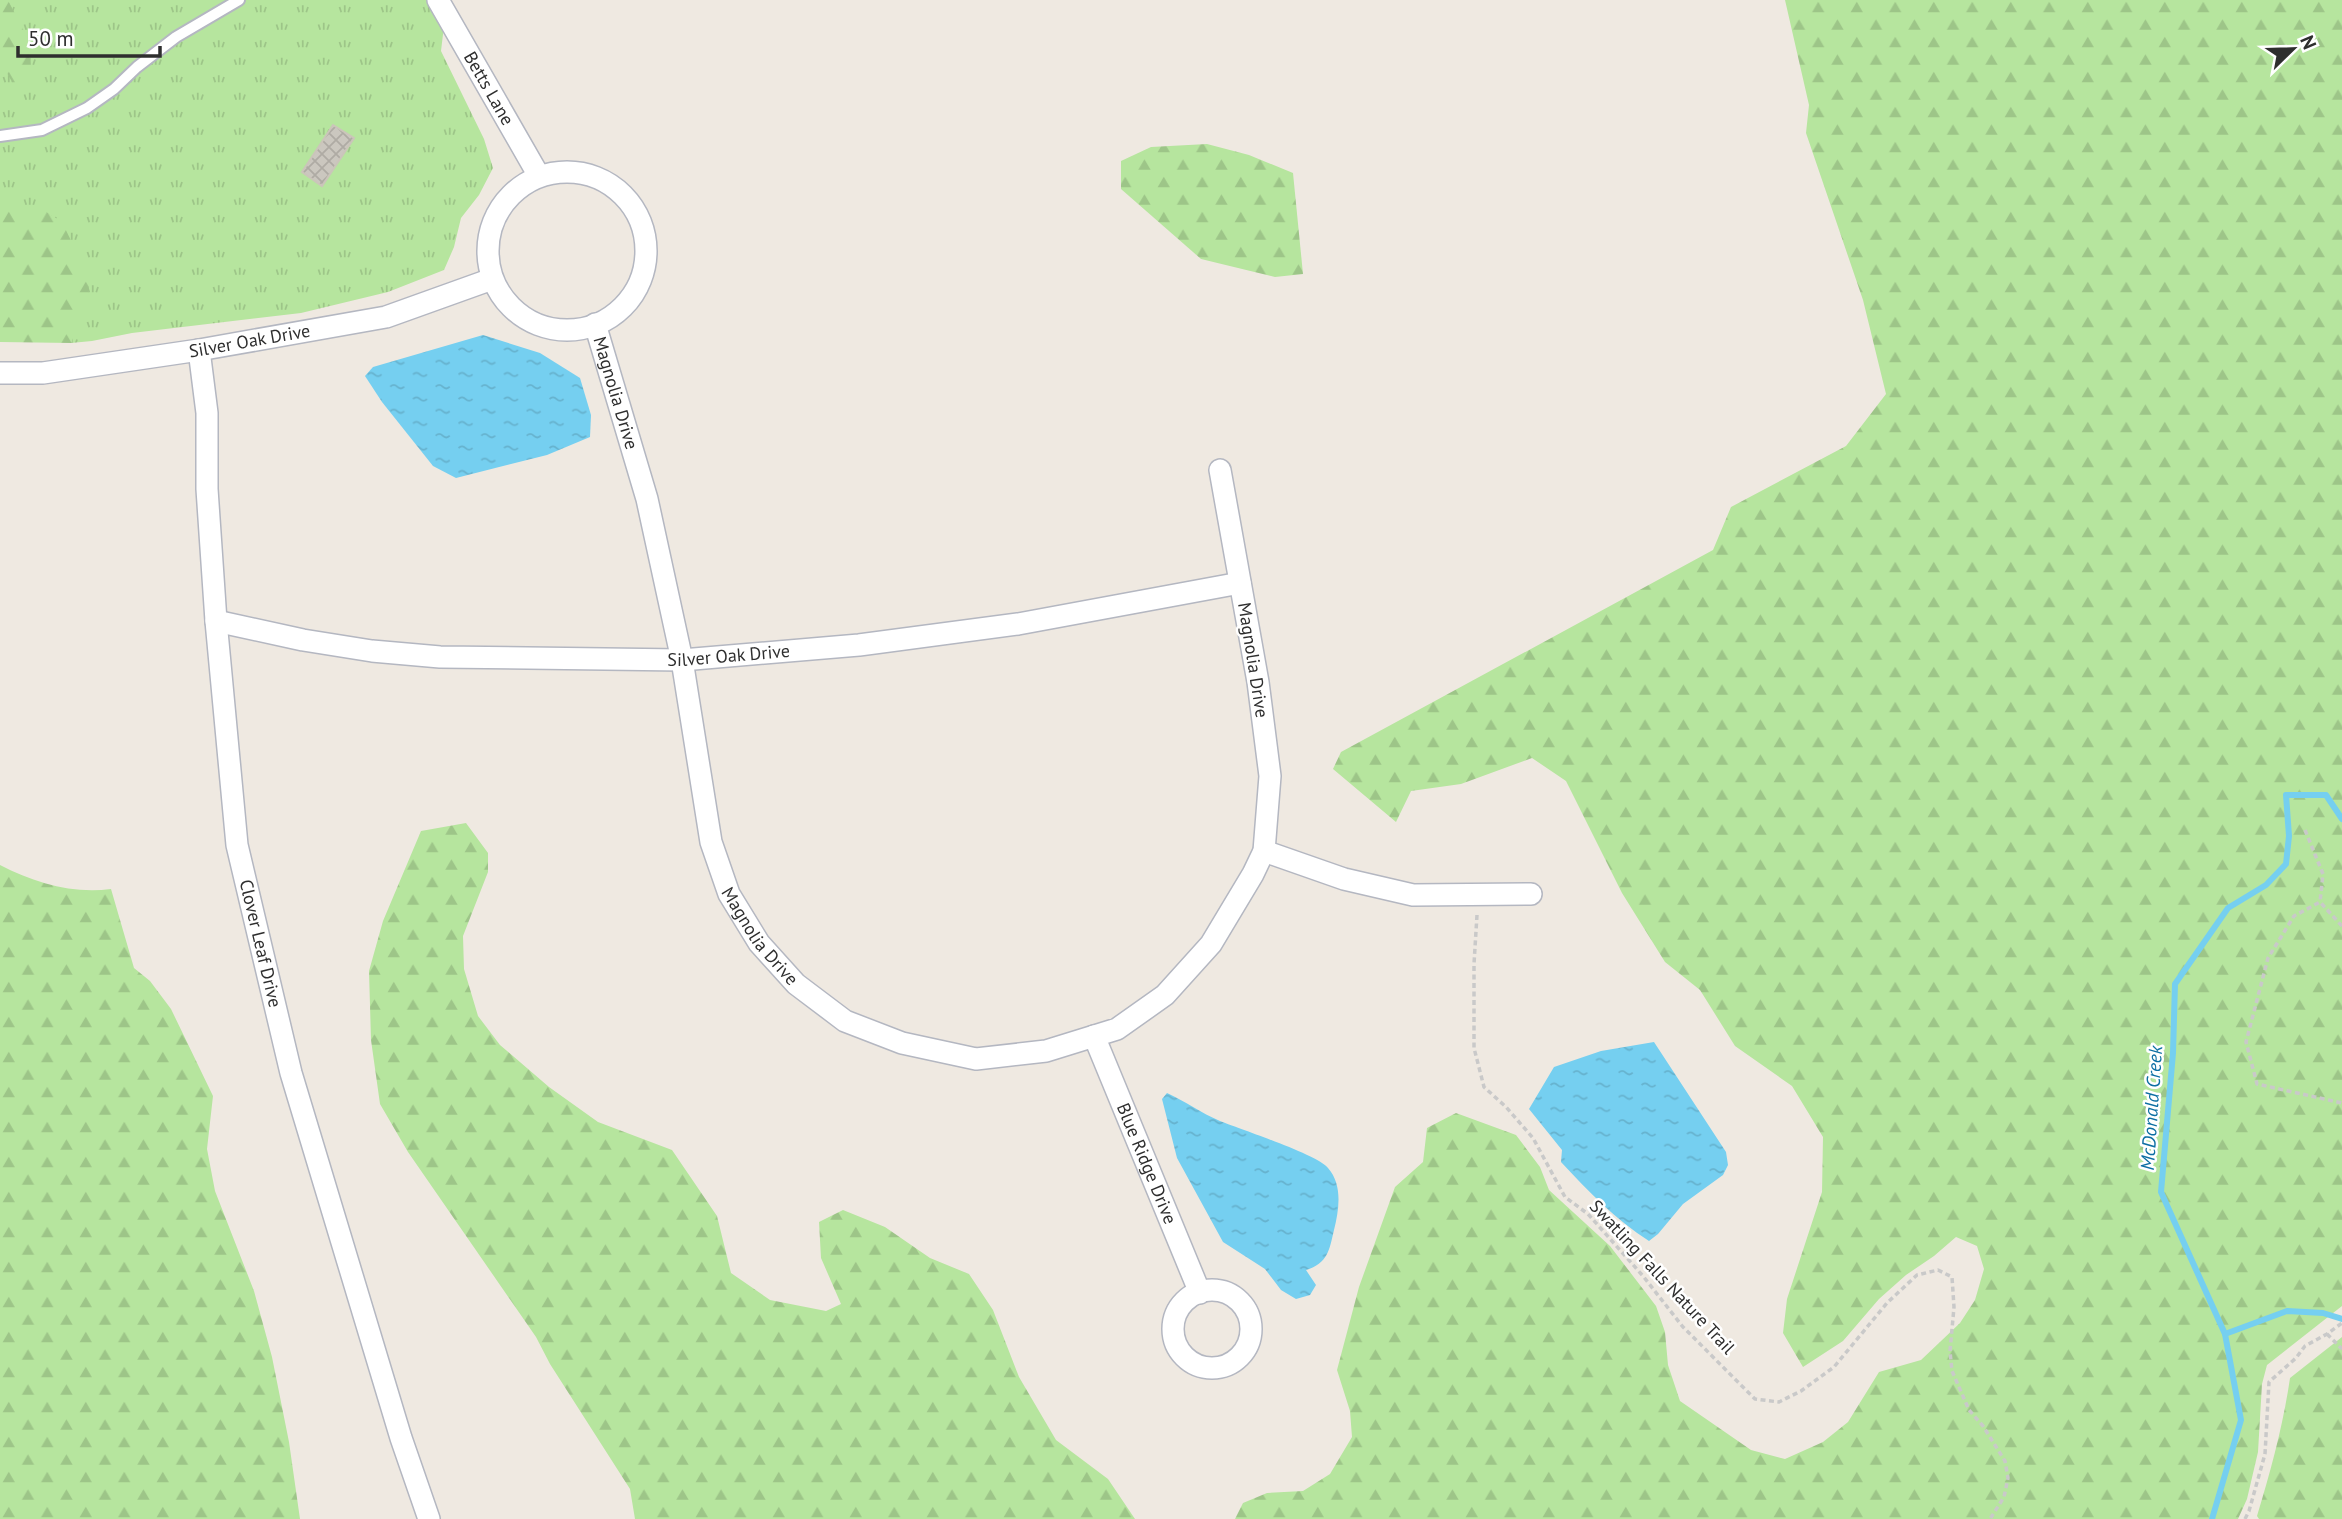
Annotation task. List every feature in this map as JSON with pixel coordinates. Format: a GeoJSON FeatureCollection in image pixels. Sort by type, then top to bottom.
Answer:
{"type":"FeatureCollection","features":[{"type":"Feature","properties":{"kind":"street","name":"Betts Lane"},"geometry":{"type":"LineString","coordinates":[[438,0],[540,176]]}},
{"type":"Feature","properties":{"kind":"street"},"geometry":{"type":"LineString","coordinates":[[559,171],[583,173],[606,181],[625,197],[639,217],[645,239],[645,263],[639,285],[626,304],[608,319],[586,328],[563,330],[541,326],[520,316],[503,299],[492,279],[487,255],[489,230],[499,208],[515,190],[540,176],[559,171]]}},
{"type":"Feature","properties":{"kind":"street","name":"Silver Oak Drive"},"geometry":{"type":"LineString","coordinates":[[0,373],[43,373],[199,350],[386,317],[492,279]]}},
{"type":"Feature","properties":{"kind":"street","name":"Magnolia Drive"},"geometry":{"type":"LineString","coordinates":[[595,324],[647,499],[682,660],[711,842],[729,894],[759,943],[796,984],[845,1021],[902,1043],[976,1059],[1046,1051],[1116,1029],[1165,995],[1212,944],[1253,874],[1264,851],[1270,776],[1258,682],[1220,470]]}},
{"type":"Feature","properties":{"kind":"street","name":"Clover Leaf Drive"},"geometry":{"type":"LineString","coordinates":[[199,350],[207,413],[207,489],[216,621],[237,845],[291,1073],[401,1438],[429,1519]]}},
{"type":"Feature","properties":{"kind":"street","name":"Silver Oak Drive"},"geometry":{"type":"LineString","coordinates":[[216,621],[331,645],[426,656],[682,660],[859,645],[1017,624],[1240,583]]}},
{"type":"Feature","properties":{"kind":"street"},"geometry":{"type":"LineString","coordinates":[[1264,851],[1344,879],[1413,895],[1531,894]]}},
{"type":"Feature","properties":{"kind":"street","name":"Blue Ridge Drive"},"geometry":{"type":"LineString","coordinates":[[1094,1036],[1200,1293]]}},
{"type":"Feature","properties":{"kind":"lane"},"geometry":{"type":"LineString","coordinates":[[2,133],[42,130],[87,108],[176,37],[239,0]]}},
{"type":"Feature","properties":{"kind":"path"},"geometry":{"type":"LineString","coordinates":[[2305,830],[2323,874],[2320,902],[2342,926]]}},
{"type":"Feature","properties":{"kind":"path","name":"Swatling Falls Nature Trail"},"geometry":{"type":"LineString","coordinates":[[1478,895],[1474,1013],[1478,1071],[1484,1087],[1533,1138],[1565,1197],[1588,1214],[1643,1276],[1683,1327],[1755,1399],[1779,1402],[1801,1391],[1834,1367],[1887,1303],[1917,1275],[1938,1269],[1952,1277],[1952,1371],[1969,1410],[1983,1426],[2005,1461],[2008,1478],[2004,1497],[1990,1519]]}},
{"type":"Feature","properties":{"kind":"path"},"geometry":{"type":"LineString","coordinates":[[2320,902],[2294,916],[2268,958],[2246,1042],[2257,1084],[2342,1103]]}},
{"type":"Feature","properties":{"kind":"path"},"geometry":{"type":"LineString","coordinates":[[2245,1519],[2265,1454],[2269,1382],[2296,1358],[2305,1346],[2341,1324]]}},
{"type":"Feature","properties":{"kind":"path"},"geometry":{"type":"LineString","coordinates":[[2327,1334],[2342,1349]]}},
{"type":"Feature","properties":{"kind":"green space"},"geometry":{"type":"Polygon","coordinates":[[[0,0],[428,0],[444,26],[441,51],[484,139],[493,168],[479,195],[461,218],[454,247],[444,270],[388,292],[301,313],[71,343],[73,335],[0,211],[0,0]]]}},
{"type":"Feature","properties":{"kind":"green space"},"geometry":{"type":"Polygon","coordinates":[[[0,0],[8,0],[25,33],[33,78],[15,87],[0,61],[0,0]]]}},
{"type":"Feature","properties":{"kind":"green space"},"geometry":{"type":"Polygon","coordinates":[[[1785,0],[2342,0],[2342,1306],[2267,1365],[2262,1384],[2258,1452],[2247,1499],[2238,1519],[1235,1519],[1243,1503],[1267,1493],[1303,1491],[1330,1474],[1352,1437],[1350,1411],[1337,1370],[1359,1287],[1395,1187],[1423,1162],[1427,1128],[1456,1113],[1516,1135],[1540,1167],[1549,1190],[1610,1246],[1656,1306],[1665,1332],[1668,1365],[1680,1401],[1751,1450],[1785,1459],[1823,1442],[1848,1422],[1879,1372],[1921,1360],[1960,1323],[1975,1300],[1984,1269],[1977,1246],[1956,1237],[1879,1299],[1843,1341],[1803,1367],[1783,1333],[1787,1299],[1822,1192],[1823,1137],[1792,1086],[1735,1046],[1700,990],[1665,962],[1622,893],[1566,781],[1532,758],[1461,784],[1411,791],[1396,822],[1333,769],[1341,752],[1713,550],[1731,507],[1846,446],[1886,394],[1863,300],[1806,133],[1809,105],[1785,0]]]}},
{"type":"Feature","properties":{"kind":"green space"},"geometry":{"type":"Polygon","coordinates":[[[1207,144],[1249,155],[1293,173],[1303,274],[1275,277],[1201,259],[1121,189],[1121,161],[1151,147],[1207,144]]]}},
{"type":"Feature","properties":{"kind":"green space"},"geometry":{"type":"Polygon","coordinates":[[[16,204],[42,209],[62,222],[90,280],[86,306],[71,343],[0,342],[0,211],[16,204]]]}},
{"type":"Feature","properties":{"kind":"green space"},"geometry":{"type":"Polygon","coordinates":[[[466,823],[488,853],[488,872],[463,936],[464,969],[478,1016],[500,1045],[549,1087],[598,1122],[672,1150],[717,1216],[731,1273],[770,1300],[826,1311],[841,1304],[821,1258],[819,1222],[843,1210],[885,1227],[930,1258],[969,1274],[993,1310],[1019,1377],[1056,1440],[1108,1479],[1135,1519],[635,1519],[630,1489],[550,1364],[536,1337],[408,1152],[380,1104],[371,1040],[369,971],[383,921],[421,831],[466,823]]]}},
{"type":"Feature","properties":{"kind":"green space"},"geometry":{"type":"Polygon","coordinates":[[[0,865],[54,886],[82,890],[111,889],[134,968],[150,981],[171,1009],[213,1096],[207,1149],[215,1191],[254,1291],[272,1357],[289,1442],[300,1519],[0,1519],[0,865]]]}},
{"type":"Feature","properties":{"kind":"green space"},"geometry":{"type":"Polygon","coordinates":[[[2342,1337],[2342,1519],[2259,1519],[2257,1516],[2276,1448],[2290,1378],[2342,1337]]]}},
{"type":"Feature","properties":{"kind":"water"},"geometry":{"type":"Polygon","coordinates":[[[483,335],[540,353],[580,378],[591,415],[590,437],[547,455],[456,478],[433,466],[382,402],[365,376],[373,367],[483,335]]]}},
{"type":"Feature","properties":{"kind":"water"},"geometry":{"type":"Polygon","coordinates":[[[1654,1042],[1726,1152],[1728,1165],[1723,1175],[1683,1204],[1649,1241],[1614,1214],[1561,1162],[1562,1150],[1529,1109],[1554,1067],[1601,1051],[1654,1042]]]}},
{"type":"Feature","properties":{"kind":"water"},"geometry":{"type":"Polygon","coordinates":[[[1167,1093],[1220,1121],[1310,1156],[1328,1168],[1333,1175],[1338,1190],[1336,1222],[1331,1244],[1323,1260],[1306,1270],[1316,1285],[1310,1295],[1296,1299],[1281,1290],[1265,1269],[1223,1242],[1177,1158],[1162,1099],[1167,1093]]]}},
{"type":"Feature","properties":{"kind":"building"},"geometry":{"type":"Polygon","coordinates":[[[333,125],[354,138],[322,186],[302,172],[333,125]]]}},
{"type":"Feature","properties":{"kind":"waterway","name":"McDonald Creek"},"geometry":{"type":"LineString","coordinates":[[2212,1519],[2241,1420],[2225,1334],[2161,1192],[2173,1053],[2175,984],[2228,908],[2266,885],[2286,864],[2289,836],[2286,795],[2326,795],[2342,819]]}},
{"type":"Feature","properties":{"kind":"waterway"},"geometry":{"type":"LineString","coordinates":[[2225,1334],[2287,1311],[2323,1313],[2342,1319]]}}]}
